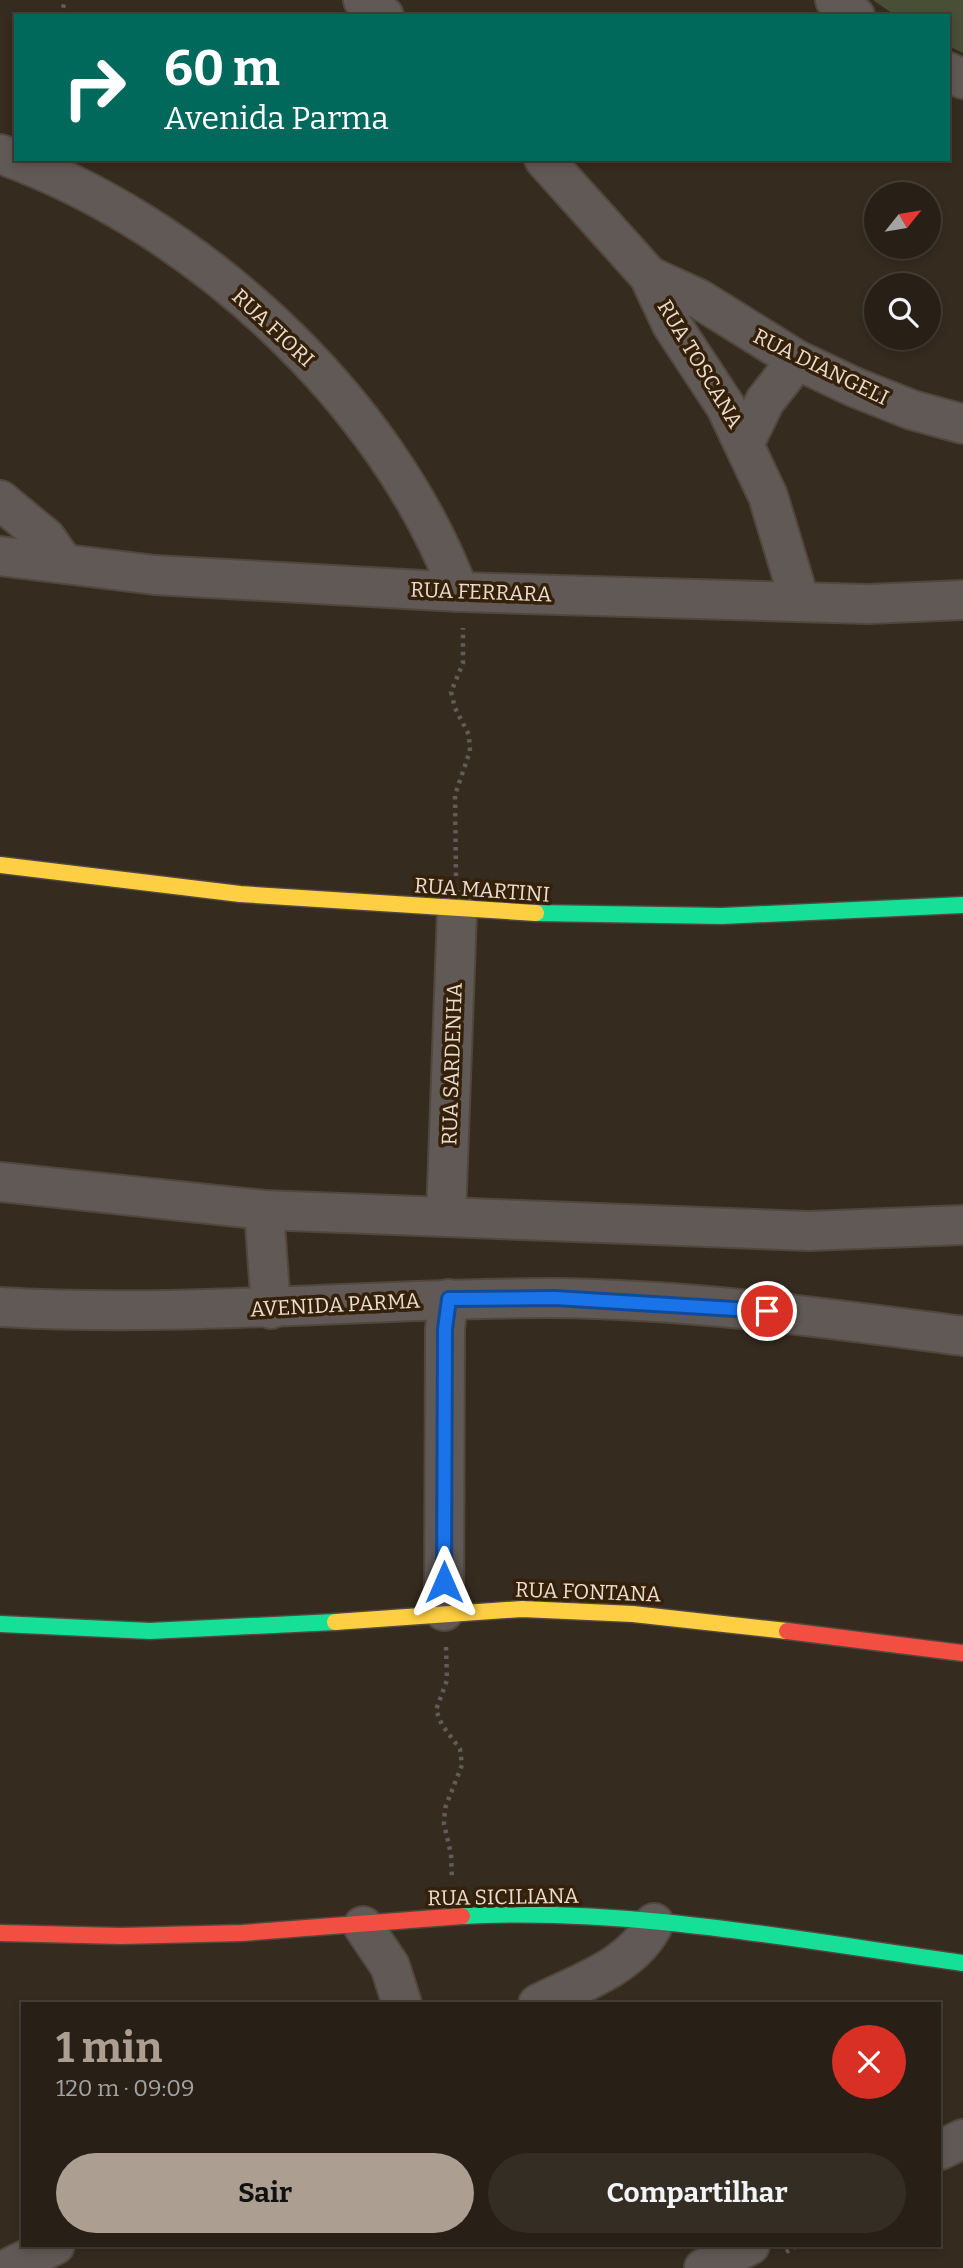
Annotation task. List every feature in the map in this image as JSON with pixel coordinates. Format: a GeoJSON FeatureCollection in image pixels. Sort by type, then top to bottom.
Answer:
{"type":"FeatureCollection","features":[{"type":"Feature","properties":{"kind":"street"},"geometry":{"type":"LineString","coordinates":[[363,0],[381,14]]}},
{"type":"Feature","properties":{"kind":"street"},"geometry":{"type":"LineString","coordinates":[[835,0],[852,14]]}},
{"type":"Feature","properties":{"kind":"street","name":"RUA FIORI"},"geometry":{"type":"LineString","coordinates":[[16,161],[117,209],[217,276],[307,358],[383,453],[417,504],[446,558],[459,592]]}},
{"type":"Feature","properties":{"kind":"street","name":"RUA TOSCANA"},"geometry":{"type":"LineString","coordinates":[[546,161],[649,276],[672,325],[701,365],[745,442],[786,549],[800,602]]}},
{"type":"Feature","properties":{"kind":"street","name":"RUA DIANGELI"},"geometry":{"type":"LineString","coordinates":[[649,276],[699,299],[797,360],[877,396],[963,424]]}},
{"type":"Feature","properties":{"kind":"street"},"geometry":{"type":"LineString","coordinates":[[745,442],[765,401],[797,360]]}},
{"type":"Feature","properties":{"kind":"street"},"geometry":{"type":"LineString","coordinates":[[0,500],[46,538],[62,561]]}},
{"type":"Feature","properties":{"kind":"street","name":"RUA FERRARA"},"geometry":{"type":"LineString","coordinates":[[0,556],[62,561],[155,575],[459,592],[868,604],[963,600]]}},
{"type":"Feature","properties":{"kind":"street","name":"RUA MARTINI"},"geometry":{"type":"LineString","coordinates":[[0,865],[206,889],[457,911],[555,916],[736,918],[848,914],[963,905]]}},
{"type":"Feature","properties":{"kind":"street","name":"RUA SARDENHA"},"geometry":{"type":"LineString","coordinates":[[446,1217],[457,911]]}},
{"type":"Feature","properties":{"kind":"street"},"geometry":{"type":"LineString","coordinates":[[0,1182],[264,1210],[809,1231],[963,1225]]}},
{"type":"Feature","properties":{"kind":"street"},"geometry":{"type":"LineString","coordinates":[[264,1210],[271,1309]]}},
{"type":"Feature","properties":{"kind":"street","name":"AVENIDA PARMA"},"geometry":{"type":"LineString","coordinates":[[0,1307],[185,1312],[449,1299],[555,1298],[767,1311],[963,1336]]}},
{"type":"Feature","properties":{"kind":"street"},"geometry":{"type":"LineString","coordinates":[[444,1611],[445,1329],[449,1299]]}},
{"type":"Feature","properties":{"kind":"street","name":"RUA FONTANA"},"geometry":{"type":"LineString","coordinates":[[0,1624],[124,1630],[213,1630],[444,1611],[522,1609],[677,1616],[963,1653]]}},
{"type":"Feature","properties":{"kind":"street","name":"RUA SICILIANA"},"geometry":{"type":"LineString","coordinates":[[0,1933],[157,1937],[363,1926],[453,1914],[559,1915],[653,1923],[963,1963]]}},
{"type":"Feature","properties":{"kind":"street"},"geometry":{"type":"LineString","coordinates":[[542,2002],[629,1956],[648,1935],[653,1923]]}},
{"type":"Feature","properties":{"kind":"street"},"geometry":{"type":"LineString","coordinates":[[363,1926],[390,1966],[401,2002]]}},
{"type":"Feature","properties":{"kind":"street"},"geometry":{"type":"LineString","coordinates":[[941,2150],[963,2139]]}},
{"type":"Feature","properties":{"kind":"street"},"geometry":{"type":"LineString","coordinates":[[9,2268],[51,2247]]}},
{"type":"Feature","properties":{"kind":"street"},"geometry":{"type":"LineString","coordinates":[[704,2268],[746,2247]]}},
{"type":"Feature","properties":{"kind":"path"},"geometry":{"type":"LineString","coordinates":[[457,911],[455,795],[470,751],[469,735],[455,708],[451,692],[463,663],[465,647],[459,592]]}},
{"type":"Feature","properties":{"kind":"path"},"geometry":{"type":"LineString","coordinates":[[444,1611],[447,1680],[436,1710],[442,1725],[460,1749],[462,1765],[445,1808],[444,1824],[451,1854],[453,1914]]}},
{"type":"Feature","properties":{"kind":"green space"},"geometry":{"type":"Polygon","coordinates":[[[873,0],[963,0],[963,53],[950,46],[950,14],[893,14],[873,0]]]}},
{"type":"Feature","properties":{"kind":"traffic: fast"},"geometry":{"type":"LineString","coordinates":[[536,913],[722,916],[963,905]]}},
{"type":"Feature","properties":{"kind":"traffic: fast"},"geometry":{"type":"LineString","coordinates":[[0,1624],[150,1631],[335,1622]]}},
{"type":"Feature","properties":{"kind":"traffic: fast"},"geometry":{"type":"LineString","coordinates":[[462,1916],[525,1914],[650,1921],[963,1963]]}},
{"type":"Feature","properties":{"kind":"traffic: slow"},"geometry":{"type":"LineString","coordinates":[[0,865],[240,894],[536,913]]}},
{"type":"Feature","properties":{"kind":"traffic: slow"},"geometry":{"type":"LineString","coordinates":[[335,1622],[522,1609],[633,1614],[787,1631]]}},
{"type":"Feature","properties":{"kind":"traffic: jam"},"geometry":{"type":"LineString","coordinates":[[787,1631],[963,1653]]}},
{"type":"Feature","properties":{"kind":"traffic: jam"},"geometry":{"type":"LineString","coordinates":[[0,1933],[121,1936],[242,1933],[462,1916]]}},
{"type":"Feature","properties":{"kind":"route"},"geometry":{"type":"LineString","coordinates":[[444,1582],[445,1329],[449,1299],[555,1298],[767,1311]]}}]}
